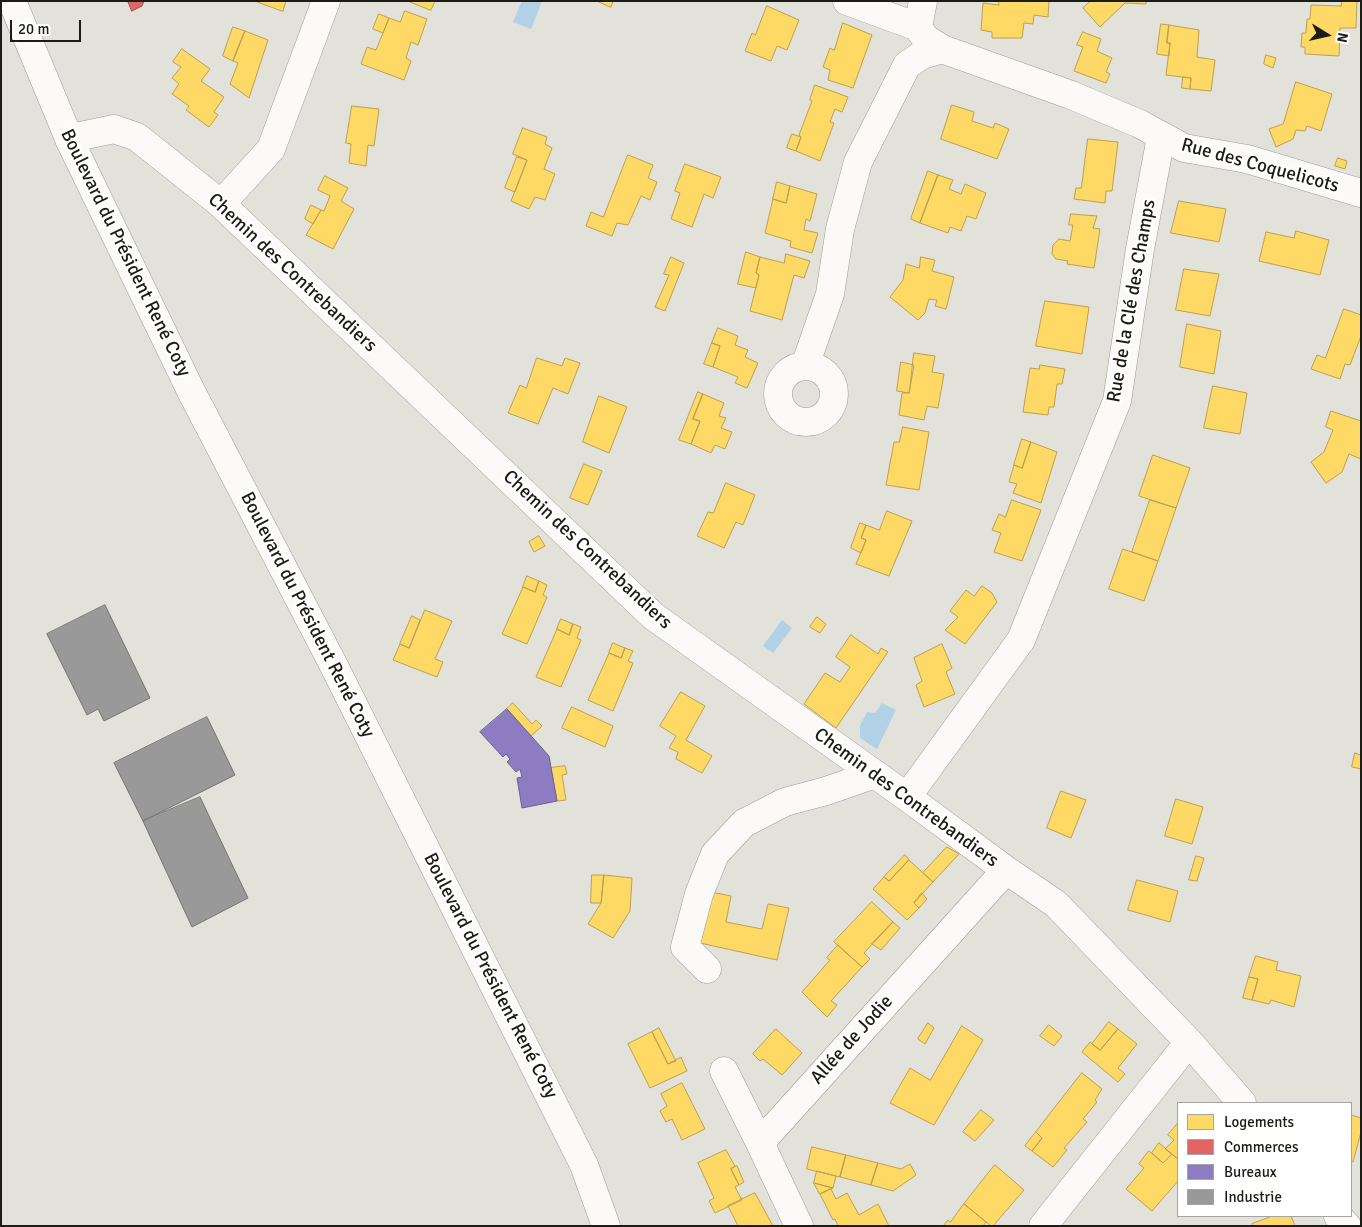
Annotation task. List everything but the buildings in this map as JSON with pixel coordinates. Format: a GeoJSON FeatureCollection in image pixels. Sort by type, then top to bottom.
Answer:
{"type":"FeatureCollection","features":[{"type":"Feature","properties":{"kind":"street","name":"Boulevard du Président René Coty"},"geometry":{"type":"LineString","coordinates":[[12,1],[70,141],[192,391],[337,673],[584,1166],[606,1226]]}},
{"type":"Feature","properties":{"kind":"street"},"geometry":{"type":"LineString","coordinates":[[221,204],[271,149],[326,1]]}},
{"type":"Feature","properties":{"kind":"street"},"geometry":{"type":"LineString","coordinates":[[847,1],[921,14],[925,38],[942,50],[1071,95],[1140,124],[1161,137]]}},
{"type":"Feature","properties":{"kind":"street"},"geometry":{"type":"LineString","coordinates":[[805,366],[830,294],[840,229],[858,162],[907,65],[922,55],[942,50]]}},
{"type":"Feature","properties":{"kind":"street","name":"Chemin des Contrebandiers"},"geometry":{"type":"LineString","coordinates":[[70,141],[81,136],[114,129],[136,137],[221,204],[653,616],[1056,904],[1189,1042],[1241,1102]]}},
{"type":"Feature","properties":{"kind":"street","name":"Rue des Coquelicots"},"geometry":{"type":"LineString","coordinates":[[1161,137],[1184,148],[1247,159],[1361,194]]}},
{"type":"Feature","properties":{"kind":"street","name":"Rue de la Clé des Champs"},"geometry":{"type":"LineString","coordinates":[[907,797],[1022,640],[1117,401],[1140,249],[1161,137]]}},
{"type":"Feature","properties":{"kind":"street"},"geometry":{"type":"LineString","coordinates":[[707,969],[685,947],[699,894],[715,854],[744,823],[785,802],[826,791],[875,774]]}},
{"type":"Feature","properties":{"kind":"street","name":"Allée de Jodie"},"geometry":{"type":"LineString","coordinates":[[760,1143],[1006,870]]}},
{"type":"Feature","properties":{"kind":"street"},"geometry":{"type":"LineString","coordinates":[[1043,1226],[1189,1042]]}},
{"type":"Feature","properties":{"kind":"street"},"geometry":{"type":"LineString","coordinates":[[724,1071],[799,1226]]}},
{"type":"Feature","properties":{"kind":"street"},"geometry":{"type":"LineString","coordinates":[[584,1166],[620,1226]]}},
{"type":"Feature","properties":{"kind":"water"},"geometry":{"type":"Polygon","coordinates":[[[522,1],[542,1],[531,29],[513,22],[522,1]]]}},
{"type":"Feature","properties":{"kind":"water"},"geometry":{"type":"Polygon","coordinates":[[[782,620],[792,628],[773,653],[763,646],[782,620]]]}},
{"type":"Feature","properties":{"kind":"water"},"geometry":{"type":"Polygon","coordinates":[[[882,703],[896,710],[877,749],[860,738],[860,726],[867,712],[875,713],[882,703]]]}}]}
